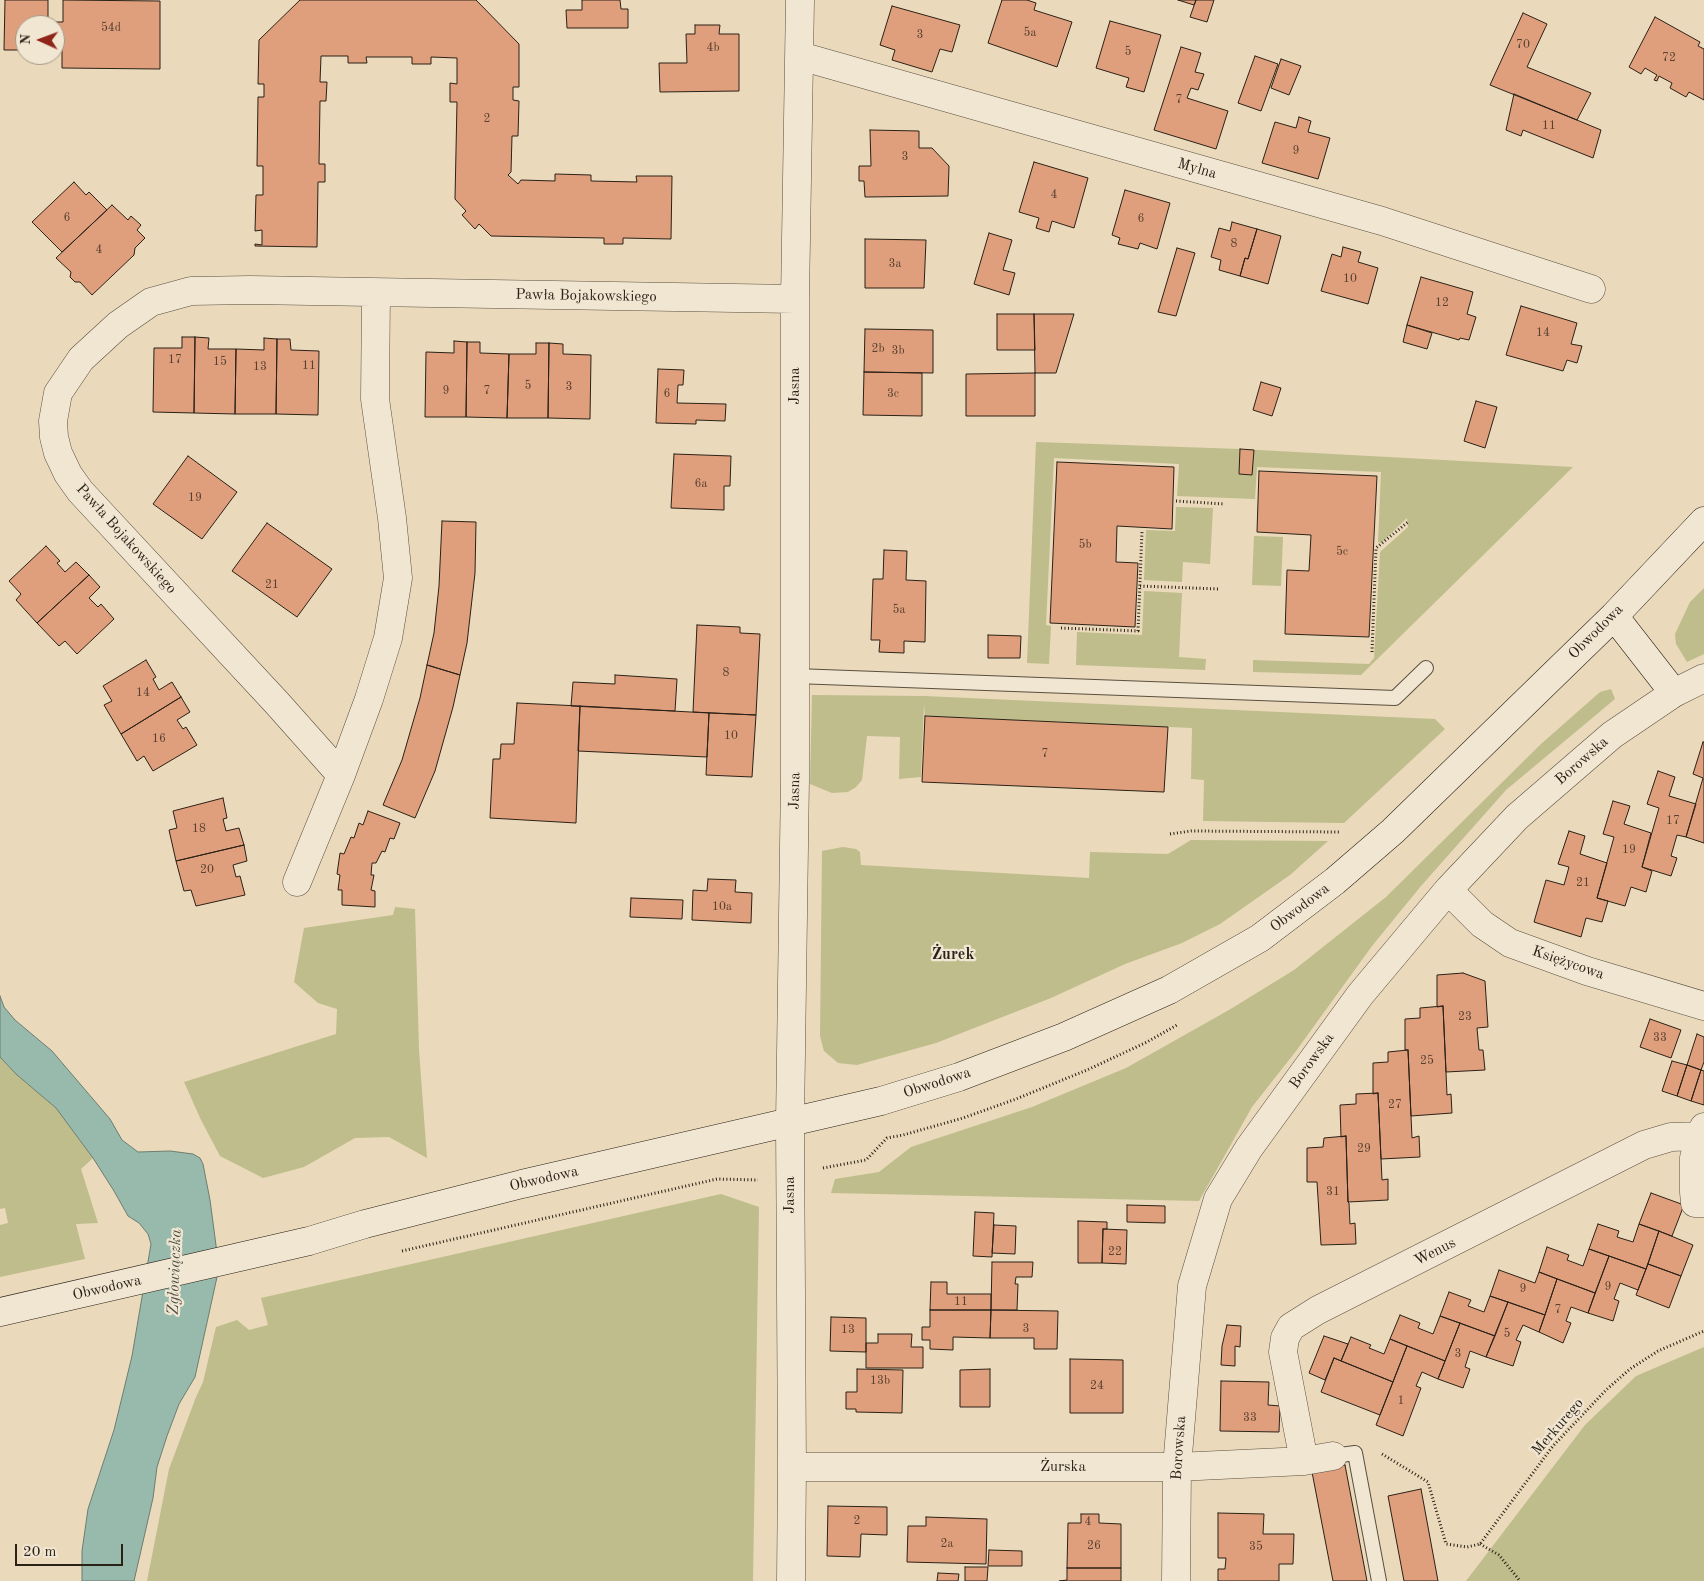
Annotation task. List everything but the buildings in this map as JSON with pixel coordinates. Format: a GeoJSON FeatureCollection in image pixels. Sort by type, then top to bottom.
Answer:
{"type":"FeatureCollection","features":[{"type":"Feature","properties":{"kind":"street","name":"Jasna"},"geometry":{"type":"LineString","coordinates":[[790,1581],[792,1467],[790,1122],[795,778],[795,299],[800,0]]}},
{"type":"Feature","properties":{"kind":"street","name":"Mylna"},"geometry":{"type":"LineString","coordinates":[[800,56],[1382,221],[1591,289]]}},
{"type":"Feature","properties":{"kind":"street","name":"Pawła Bojakowskiego"},"geometry":{"type":"LineString","coordinates":[[341,775],[277,703],[80,492],[68,474],[58,453],[53,421],[58,393],[81,359],[118,325],[151,302],[191,291],[250,290],[795,299]]}},
{"type":"Feature","properties":{"kind":"street"},"geometry":{"type":"LineString","coordinates":[[297,882],[341,775],[369,699],[388,638],[398,578],[392,518],[375,399],[376,293]]}},
{"type":"Feature","properties":{"kind":"street","name":"Obwodowa"},"geometry":{"type":"LineString","coordinates":[[0,1312],[256,1254],[522,1184],[881,1101],[959,1077],[1064,1038],[1169,990],[1260,938],[1335,881],[1393,831],[1614,616],[1704,522]]}},
{"type":"Feature","properties":{"kind":"street"},"geometry":{"type":"LineString","coordinates":[[1614,616],[1674,693]]}},
{"type":"Feature","properties":{"kind":"street","name":"Borowska"},"geometry":{"type":"LineString","coordinates":[[1176,1581],[1177,1467],[1192,1286],[1218,1199],[1249,1148],[1360,995],[1448,890],[1517,817],[1612,735],[1674,693],[1704,678]]}},
{"type":"Feature","properties":{"kind":"street","name":"Księżycowa"},"geometry":{"type":"LineString","coordinates":[[1448,890],[1482,924],[1510,943],[1587,971],[1704,1006]]}},
{"type":"Feature","properties":{"kind":"street"},"geometry":{"type":"LineString","coordinates":[[1702,1132],[1694,1158],[1694,1192],[1695,1203],[1704,1203]]}},
{"type":"Feature","properties":{"kind":"street","name":"Wenus"},"geometry":{"type":"LineString","coordinates":[[1304,1462],[1283,1352],[1284,1338],[1291,1327],[1318,1310],[1644,1145],[1671,1137],[1702,1132]]}},
{"type":"Feature","properties":{"kind":"street","name":"Żurska"},"geometry":{"type":"LineString","coordinates":[[792,1467],[1177,1467],[1304,1462],[1344,1455]]}},
{"type":"Feature","properties":{"kind":"lane"},"geometry":{"type":"LineString","coordinates":[[795,676],[1395,698],[1426,668]]}},
{"type":"Feature","properties":{"kind":"lane"},"geometry":{"type":"LineString","coordinates":[[1344,1455],[1379,1581]]}},
{"type":"Feature","properties":{"kind":"path"},"geometry":{"type":"LineString","coordinates":[[1176,501],[1224,504]]}},
{"type":"Feature","properties":{"kind":"path"},"geometry":{"type":"LineString","coordinates":[[1372,652],[1376,548],[1408,522]]}},
{"type":"Feature","properties":{"kind":"path"},"geometry":{"type":"LineString","coordinates":[[1062,628],[1138,631],[1142,531]]}},
{"type":"Feature","properties":{"kind":"path"},"geometry":{"type":"LineString","coordinates":[[1140,586],[1220,589]]}},
{"type":"Feature","properties":{"kind":"path"},"geometry":{"type":"LineString","coordinates":[[1170,834],[1191,831],[1349,832]]}},
{"type":"Feature","properties":{"kind":"path","name":"Merkurego"},"geometry":{"type":"LineString","coordinates":[[1480,1544],[1553,1446],[1606,1390],[1630,1369],[1658,1351],[1704,1331]]}},
{"type":"Feature","properties":{"kind":"path"},"geometry":{"type":"LineString","coordinates":[[1344,1455],[1377,1451],[1428,1482],[1446,1544],[1467,1547],[1480,1544],[1498,1555],[1520,1581]]}},
{"type":"Feature","properties":{"kind":"shaded area"},"geometry":{"type":"Polygon","coordinates":[[[1036,442],[1240,449],[1573,467],[1361,675],[1253,672],[1253,660],[1369,664],[1374,658],[1380,552],[1408,527],[1407,518],[1381,543],[1378,542],[1381,472],[1257,467],[1255,499],[1177,496],[1179,464],[1054,458],[1046,625],[1051,626],[1049,664],[1027,663],[1036,442]]]}},
{"type":"Feature","properties":{"kind":"shaded area"},"geometry":{"type":"Polygon","coordinates":[[[1176,507],[1213,508],[1210,564],[1183,562],[1182,582],[1144,580],[1146,530],[1175,531],[1176,507]]]}},
{"type":"Feature","properties":{"kind":"shaded area"},"geometry":{"type":"Polygon","coordinates":[[[1254,536],[1283,537],[1281,586],[1252,585],[1254,536]]]}},
{"type":"Feature","properties":{"kind":"shaded area"},"geometry":{"type":"Polygon","coordinates":[[[1704,588],[1704,654],[1687,662],[1676,644],[1675,634],[1690,602],[1704,588]]]}},
{"type":"Feature","properties":{"kind":"shaded area"},"geometry":{"type":"Polygon","coordinates":[[[1144,591],[1182,593],[1179,657],[1206,659],[1205,670],[1076,665],[1077,632],[1142,635],[1144,591]]]}},
{"type":"Feature","properties":{"kind":"shaded area"},"geometry":{"type":"Polygon","coordinates":[[[1611,689],[1615,699],[1506,790],[1421,886],[1372,946],[1296,1051],[1252,1107],[1199,1201],[831,1193],[835,1179],[879,1172],[911,1147],[1032,1107],[1126,1068],[1229,1010],[1294,970],[1386,897],[1541,744],[1600,692],[1611,689]]]}},
{"type":"Feature","properties":{"kind":"shaded area"},"geometry":{"type":"Polygon","coordinates":[[[812,695],[924,696],[1435,719],[1445,729],[1344,823],[1203,821],[1204,780],[1191,779],[1192,728],[925,716],[924,704],[921,777],[899,779],[900,737],[867,736],[862,780],[848,792],[832,793],[810,784],[812,695]]]}},
{"type":"Feature","properties":{"kind":"shaded area"},"geometry":{"type":"Polygon","coordinates":[[[1191,840],[1328,841],[1290,875],[1220,924],[1182,943],[1125,964],[1051,998],[936,1043],[857,1065],[838,1063],[824,1051],[820,1036],[822,851],[843,847],[856,849],[860,852],[861,865],[1089,878],[1090,852],[1168,854],[1191,840]]]}},
{"type":"Feature","properties":{"kind":"shaded area"},"geometry":{"type":"Polygon","coordinates":[[[395,907],[415,909],[419,1050],[427,1158],[389,1137],[355,1138],[304,1167],[263,1178],[220,1156],[184,1082],[336,1034],[337,1009],[318,1003],[294,982],[304,928],[393,915],[395,907]]]}},
{"type":"Feature","properties":{"kind":"shaded area"},"geometry":{"type":"Polygon","coordinates":[[[0,1057],[16,1074],[56,1108],[93,1158],[81,1169],[98,1223],[76,1224],[85,1259],[0,1277],[0,1225],[8,1223],[5,1208],[0,1209],[0,1057]]]}},
{"type":"Feature","properties":{"kind":"shaded area"},"geometry":{"type":"Polygon","coordinates":[[[721,1194],[759,1207],[753,1581],[147,1581],[169,1469],[203,1382],[216,1327],[237,1320],[249,1330],[268,1325],[261,1298],[721,1194]]]}},
{"type":"Feature","properties":{"kind":"shaded area"},"geometry":{"type":"Polygon","coordinates":[[[1704,1347],[1704,1581],[1466,1581],[1585,1425],[1636,1376],[1704,1347]]]}},
{"type":"Feature","properties":{"kind":"water","name":"Zgłowiączka"},"geometry":{"type":"Polygon","coordinates":[[[0,996],[4,1007],[15,1020],[52,1051],[110,1119],[122,1140],[138,1152],[170,1151],[193,1154],[200,1158],[203,1164],[219,1268],[195,1377],[179,1404],[157,1467],[153,1498],[134,1581],[82,1581],[82,1551],[88,1509],[114,1430],[132,1356],[151,1244],[148,1234],[139,1223],[128,1216],[93,1158],[56,1108],[16,1074],[0,1057],[0,996]]]}},
{"type":"Feature","properties":{"kind":"district","name":"Żurek"},"geometry":{"type":"Point","coordinates":[953,955]}}]}
